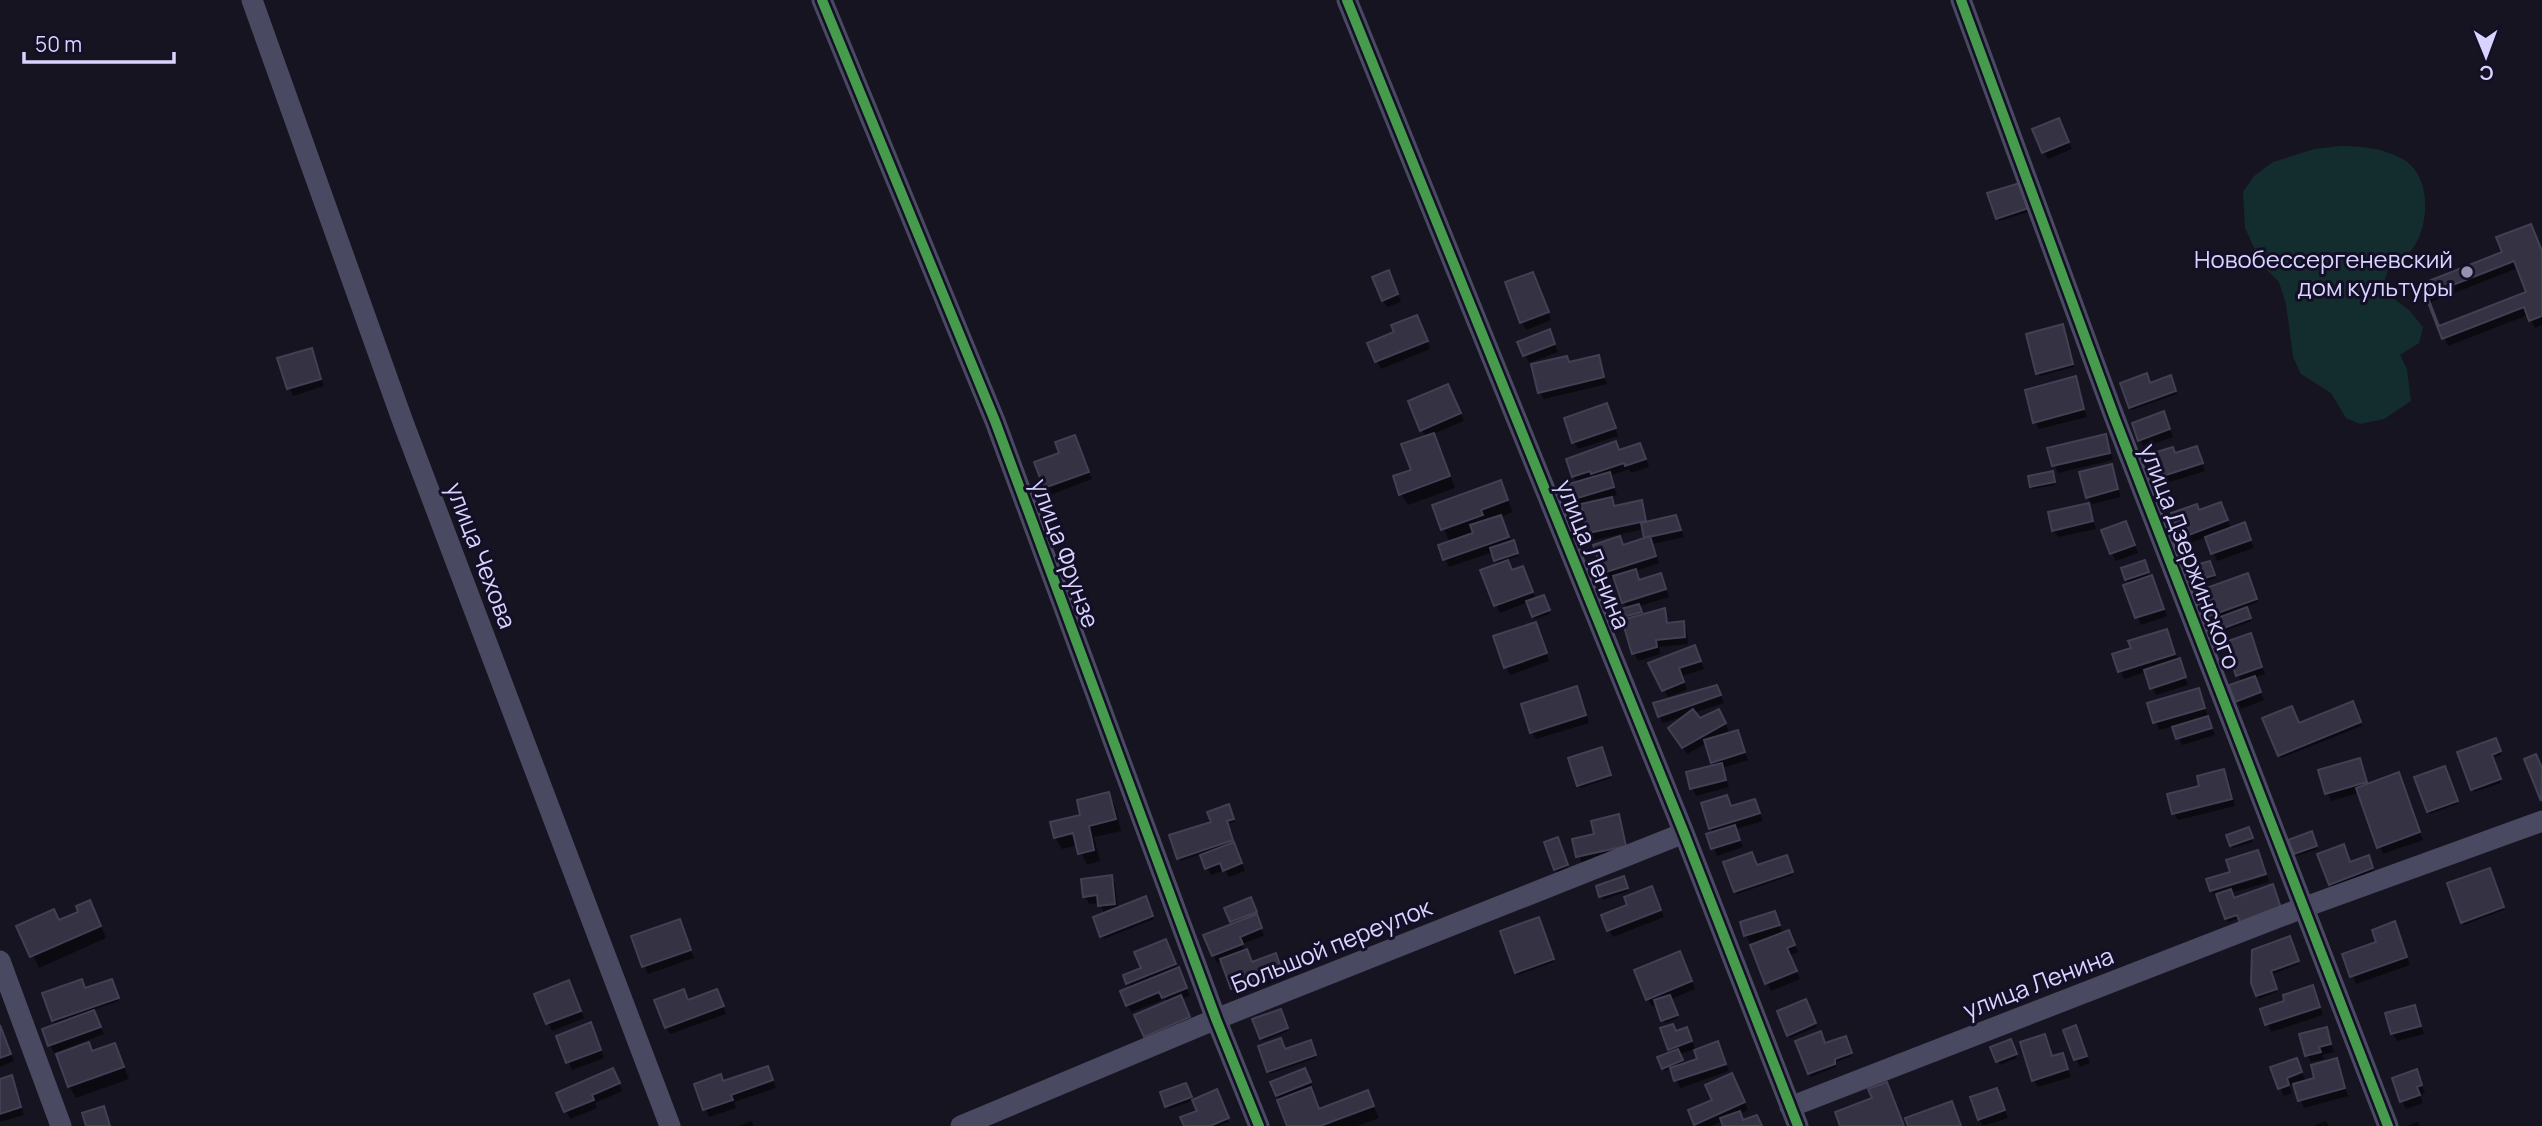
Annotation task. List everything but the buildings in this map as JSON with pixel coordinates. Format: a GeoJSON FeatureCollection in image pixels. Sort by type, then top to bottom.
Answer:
{"type":"FeatureCollection","features":[{"type":"Feature","properties":{"kind":"street","name":"улица Чехова"},"geometry":{"type":"LineString","coordinates":[[252,0],[403,422],[670,1126]]}},
{"type":"Feature","properties":{"kind":"street","name":"улица Фрунзе"},"geometry":{"type":"LineString","coordinates":[[822,0],[995,421],[1216,1018],[1259,1126]]}},
{"type":"Feature","properties":{"kind":"street","name":"улица Ленина"},"geometry":{"type":"LineString","coordinates":[[1348,0],[1684,833],[1794,1116],[2305,907]]}},
{"type":"Feature","properties":{"kind":"street","name":"улица Дзержинского"},"geometry":{"type":"LineString","coordinates":[[1961,0],[2114,416],[2388,1126]]}},
{"type":"Feature","properties":{"kind":"street"},"geometry":{"type":"LineString","coordinates":[[2305,907],[2542,821]]}},
{"type":"Feature","properties":{"kind":"street","name":"Большой переулок"},"geometry":{"type":"LineString","coordinates":[[961,1126],[1216,1018],[1684,833]]}},
{"type":"Feature","properties":{"kind":"street"},"geometry":{"type":"LineString","coordinates":[[0,961],[61,1126]]}},
{"type":"Feature","properties":{"kind":"green space"},"geometry":{"type":"Polygon","coordinates":[[[2340,146],[2385,151],[2410,164],[2423,187],[2425,201],[2425,215],[2417,241],[2408,254],[2391,264],[2385,279],[2392,297],[2409,310],[2423,327],[2419,343],[2400,355],[2407,369],[2411,401],[2384,419],[2360,424],[2346,418],[2331,393],[2301,374],[2293,357],[2286,304],[2279,282],[2262,265],[2245,228],[2243,192],[2254,176],[2273,162],[2314,149],[2340,146]]]}},
{"type":"Feature","properties":{"kind":"cycle path"},"geometry":{"type":"LineString","coordinates":[[822,0],[995,421],[1216,1019],[1259,1126]]}},
{"type":"Feature","properties":{"kind":"cycle path"},"geometry":{"type":"LineString","coordinates":[[1347,0],[1684,833],[1798,1126]]}},
{"type":"Feature","properties":{"kind":"cycle path"},"geometry":{"type":"LineString","coordinates":[[1961,0],[2114,416],[2388,1126]]}},
{"type":"Feature","properties":{"kind":"place","name":"Новобессергеневский дом культуры"},"geometry":{"type":"Point","coordinates":[2467,272]}}]}
